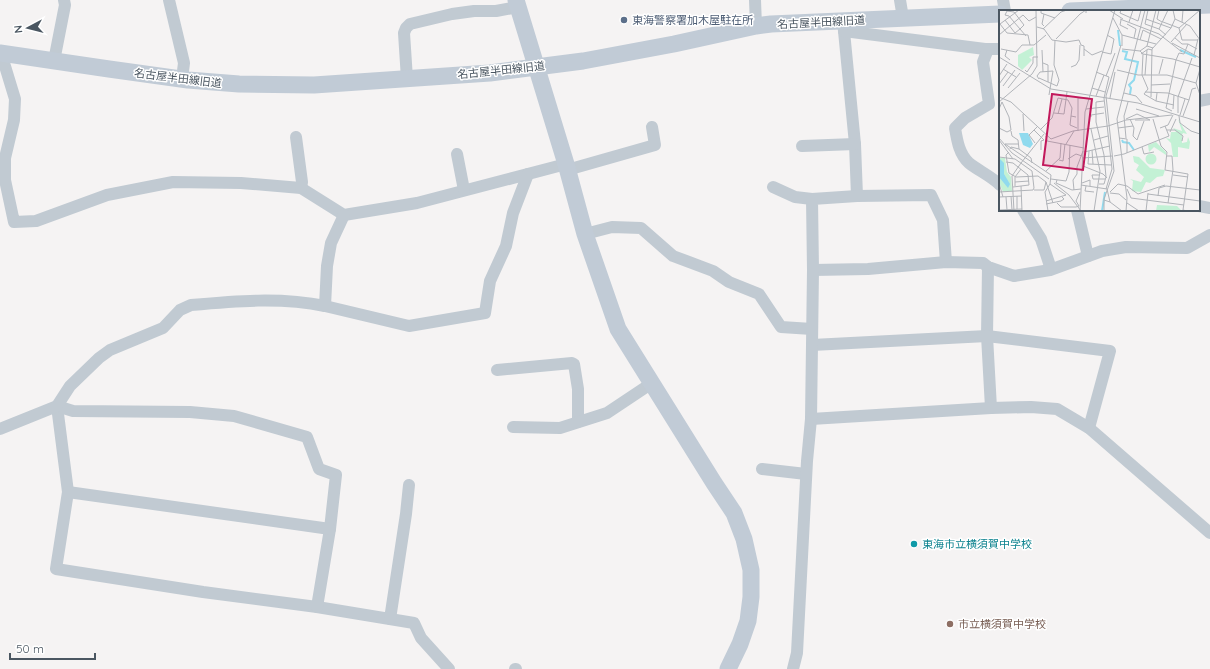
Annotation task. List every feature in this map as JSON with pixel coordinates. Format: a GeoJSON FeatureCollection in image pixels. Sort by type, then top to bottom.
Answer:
{"type":"FeatureCollection","features":[{"type":"Feature","properties":{"kind":"street"},"geometry":{"type":"LineString","coordinates":[[54,61],[65,5],[64,0]]}},
{"type":"Feature","properties":{"kind":"street"},"geometry":{"type":"LineString","coordinates":[[169,0],[184,63],[182,79]]}},
{"type":"Feature","properties":{"kind":"street"},"geometry":{"type":"LineString","coordinates":[[755,0],[756,26]]}},
{"type":"Feature","properties":{"kind":"street"},"geometry":{"type":"LineString","coordinates":[[900,0],[903,18]]}},
{"type":"Feature","properties":{"kind":"street"},"geometry":{"type":"LineString","coordinates":[[1003,0],[1005,10]]}},
{"type":"Feature","properties":{"kind":"street"},"geometry":{"type":"LineString","coordinates":[[407,79],[404,33],[410,24],[452,14],[474,11],[496,11],[517,4],[585,234],[618,329],[714,483],[734,512],[744,539],[750,570],[751,596],[748,621],[740,644],[728,669]]}},
{"type":"Feature","properties":{"kind":"street"},"geometry":{"type":"LineString","coordinates":[[1080,10],[1140,4],[1210,4]]}},
{"type":"Feature","properties":{"kind":"street","name":"名古屋半田線旧道"},"geometry":{"type":"LineString","coordinates":[[1,53],[182,79],[239,84],[314,85],[490,72],[583,61],[771,24],[843,26],[903,18],[999,14]]}},
{"type":"Feature","properties":{"kind":"street"},"geometry":{"type":"LineString","coordinates":[[856,196],[855,144],[843,26],[994,49]]}},
{"type":"Feature","properties":{"kind":"street"},"geometry":{"type":"LineString","coordinates":[[994,49],[983,62],[989,104],[965,118],[955,128],[960,150],[968,162],[993,178],[999,184]]}},
{"type":"Feature","properties":{"kind":"street"},"geometry":{"type":"LineString","coordinates":[[1,53],[16,99],[14,120],[5,158],[5,180],[14,222],[36,221],[107,195],[173,182],[241,183],[301,188],[344,215],[417,203],[528,174],[566,167],[655,145],[652,127]]}},
{"type":"Feature","properties":{"kind":"street"},"geometry":{"type":"LineString","coordinates":[[1200,101],[1210,99]]}},
{"type":"Feature","properties":{"kind":"street"},"geometry":{"type":"LineString","coordinates":[[296,137],[302,182],[301,188]]}},
{"type":"Feature","properties":{"kind":"street"},"geometry":{"type":"LineString","coordinates":[[802,146],[855,144]]}},
{"type":"Feature","properties":{"kind":"street"},"geometry":{"type":"LineString","coordinates":[[458,154],[464,190]]}},
{"type":"Feature","properties":{"kind":"street"},"geometry":{"type":"LineString","coordinates":[[0,429],[57,406],[70,386],[99,358],[110,350],[163,328],[180,310],[190,305],[265,300],[310,303],[409,326],[485,313],[490,282],[506,246],[512,213],[528,174]]}},
{"type":"Feature","properties":{"kind":"street"},"geometry":{"type":"LineString","coordinates":[[773,187],[795,197],[812,198],[931,195],[943,220],[946,262]]}},
{"type":"Feature","properties":{"kind":"street"},"geometry":{"type":"LineString","coordinates":[[793,669],[797,653],[806,474],[811,419],[813,270],[812,198]]}},
{"type":"Feature","properties":{"kind":"street"},"geometry":{"type":"LineString","coordinates":[[1200,206],[1210,208]]}},
{"type":"Feature","properties":{"kind":"street"},"geometry":{"type":"LineString","coordinates":[[1024,211],[1040,239],[1051,269]]}},
{"type":"Feature","properties":{"kind":"street"},"geometry":{"type":"LineString","coordinates":[[1077,211],[1088,256]]}},
{"type":"Feature","properties":{"kind":"street"},"geometry":{"type":"LineString","coordinates":[[325,306],[330,243],[344,215]]}},
{"type":"Feature","properties":{"kind":"street"},"geometry":{"type":"LineString","coordinates":[[585,234],[612,227],[641,228],[673,256],[713,271],[729,282],[759,294],[781,327],[812,329]]}},
{"type":"Feature","properties":{"kind":"street"},"geometry":{"type":"LineString","coordinates":[[813,270],[868,269],[946,262],[983,262],[988,267],[1014,276],[1051,269],[1102,251],[1126,247],[1187,248],[1210,234]]}},
{"type":"Feature","properties":{"kind":"street"},"geometry":{"type":"LineString","coordinates":[[988,267],[987,336],[991,408]]}},
{"type":"Feature","properties":{"kind":"street"},"geometry":{"type":"LineString","coordinates":[[812,345],[987,336],[1110,351],[1089,428]]}},
{"type":"Feature","properties":{"kind":"street"},"geometry":{"type":"LineString","coordinates":[[497,370],[574,364],[578,389],[578,422]]}},
{"type":"Feature","properties":{"kind":"street"},"geometry":{"type":"LineString","coordinates":[[513,428],[560,428],[608,413],[652,384]]}},
{"type":"Feature","properties":{"kind":"street"},"geometry":{"type":"LineString","coordinates":[[57,406],[68,492],[56,569],[203,592],[318,607],[414,623],[421,638],[448,669]]}},
{"type":"Feature","properties":{"kind":"street"},"geometry":{"type":"LineString","coordinates":[[57,406],[73,411],[190,412],[234,416],[307,437],[319,469],[336,475],[330,529],[318,607]]}},
{"type":"Feature","properties":{"kind":"street"},"geometry":{"type":"LineString","coordinates":[[811,419],[991,408],[1057,409],[1089,428],[1210,533]]}},
{"type":"Feature","properties":{"kind":"street"},"geometry":{"type":"LineString","coordinates":[[762,469],[806,474]]}},
{"type":"Feature","properties":{"kind":"street"},"geometry":{"type":"LineString","coordinates":[[390,620],[409,485]]}},
{"type":"Feature","properties":{"kind":"street"},"geometry":{"type":"LineString","coordinates":[[68,492],[330,529]]}},
{"type":"Feature","properties":{"kind":"place","name":"東海警察署加木屋駐在所"},"geometry":{"type":"Point","coordinates":[624,20]}},
{"type":"Feature","properties":{"kind":"place","name":"東海市立横須賀中学校"},"geometry":{"type":"Point","coordinates":[914,544]}},
{"type":"Feature","properties":{"kind":"place","name":"市立横須賀中学校"},"geometry":{"type":"Point","coordinates":[950,624]}}]}
